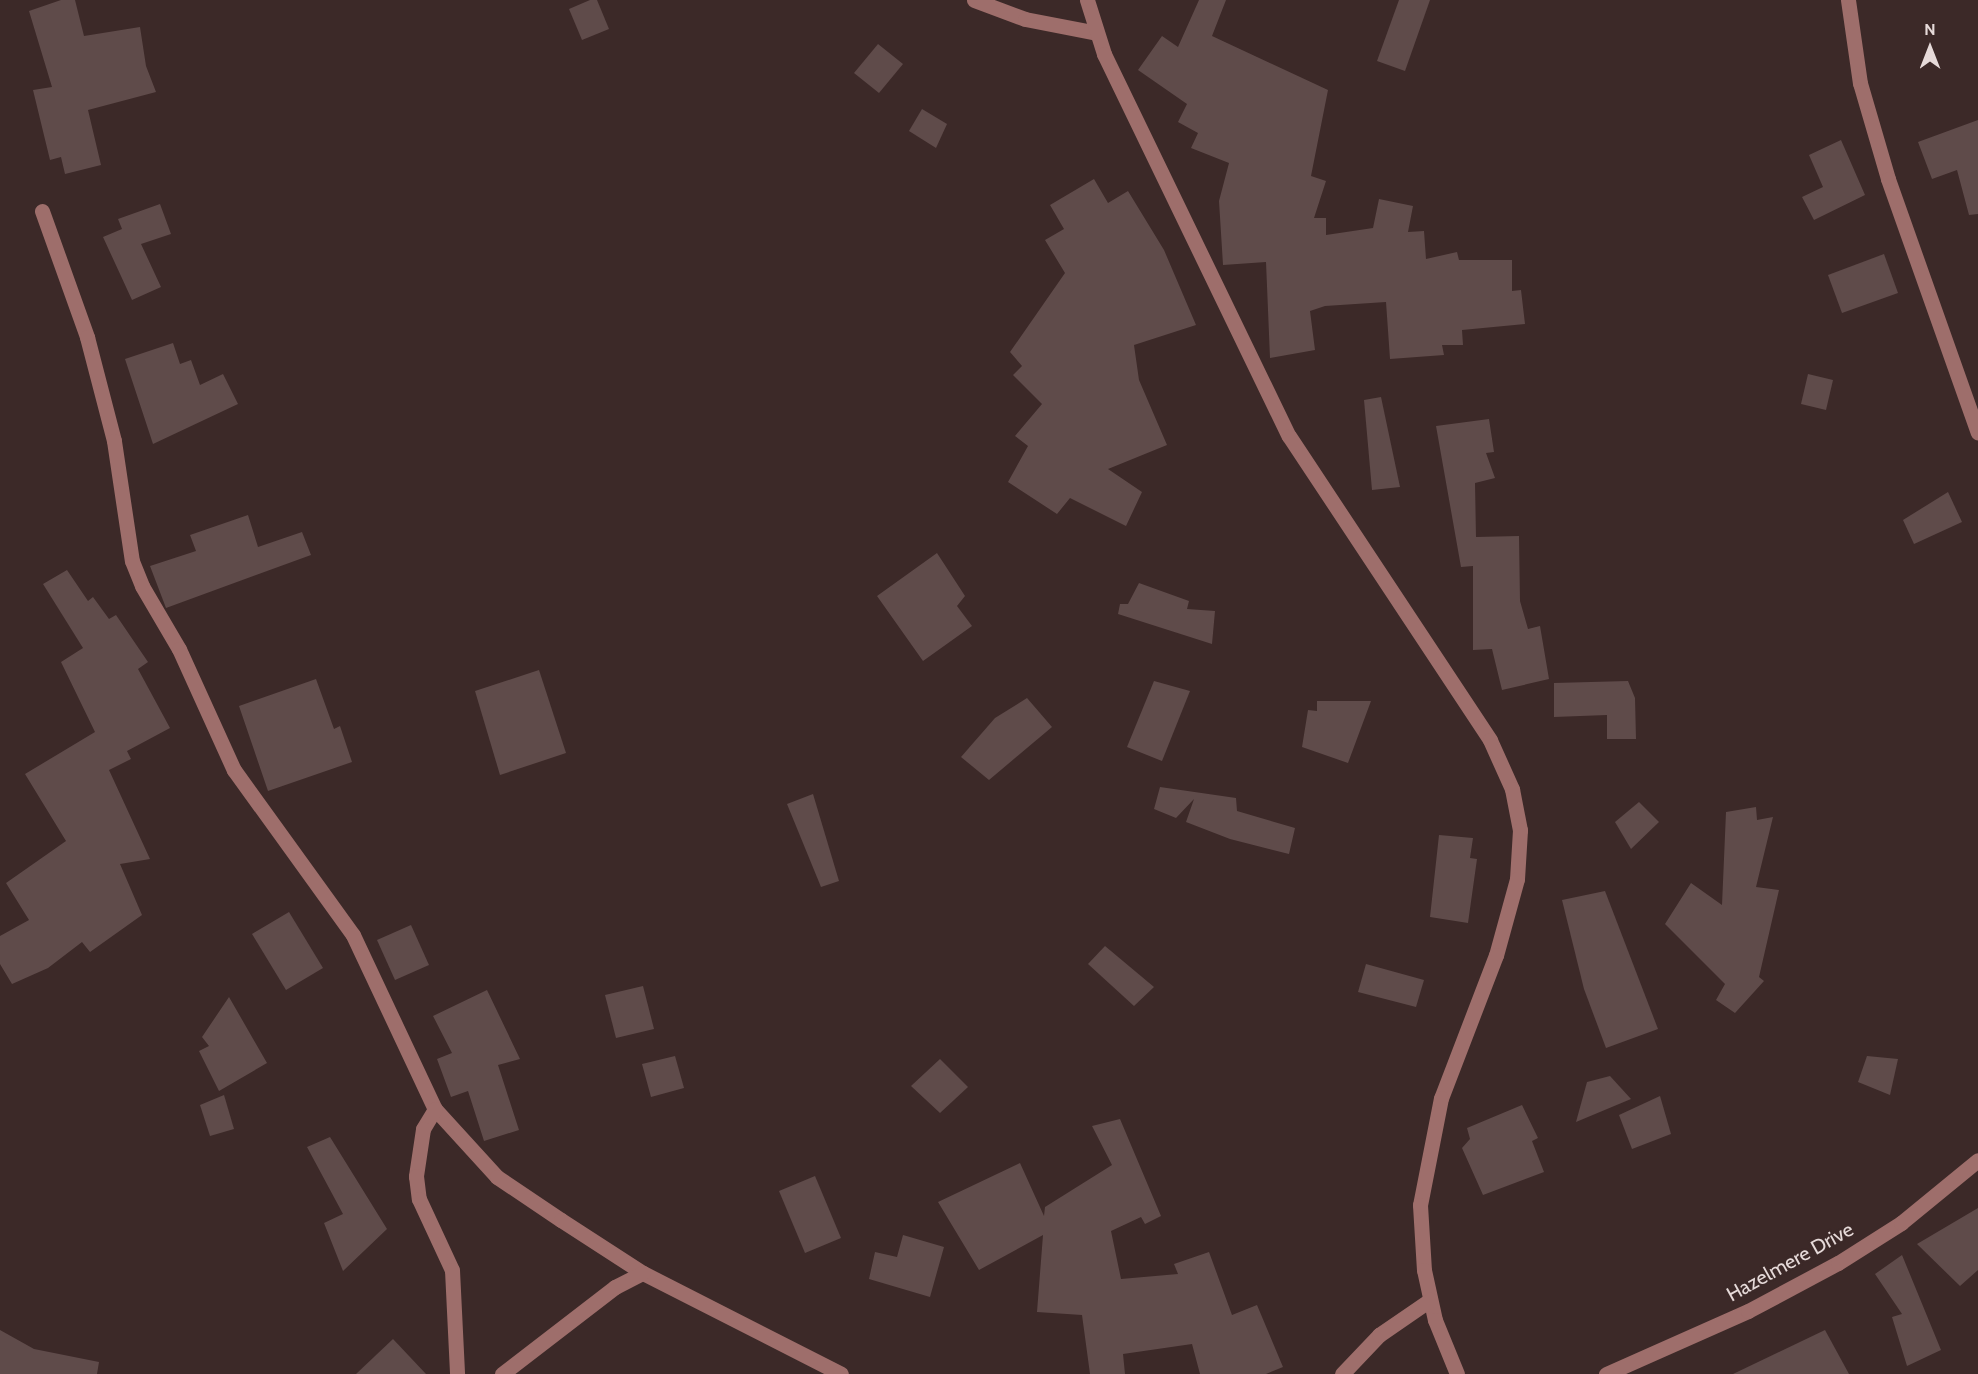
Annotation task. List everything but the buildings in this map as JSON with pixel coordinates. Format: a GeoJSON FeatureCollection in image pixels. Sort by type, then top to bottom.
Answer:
{"type":"FeatureCollection","features":[{"type":"Feature","properties":{"kind":"street"},"geometry":{"type":"LineString","coordinates":[[974,0],[1025,19],[1097,33]]}},
{"type":"Feature","properties":{"kind":"street"},"geometry":{"type":"LineString","coordinates":[[1087,0],[1097,33],[1256,373],[1308,470],[1490,740],[1512,789],[1520,830],[1517,879],[1496,956],[1441,1098],[1426,1158],[1420,1205],[1430,1300],[1457,1374]]}},
{"type":"Feature","properties":{"kind":"street"},"geometry":{"type":"LineString","coordinates":[[1848,0],[1860,83],[1885,169],[1978,434]]}},
{"type":"Feature","properties":{"kind":"street"},"geometry":{"type":"LineString","coordinates":[[42,212],[87,337],[114,441],[132,561],[142,586],[179,649],[234,770],[353,935],[435,1109],[497,1177],[643,1273],[841,1374]]}},
{"type":"Feature","properties":{"kind":"street"},"geometry":{"type":"LineString","coordinates":[[435,1109],[423,1129],[416,1176],[419,1199],[452,1270],[457,1374]]}},
{"type":"Feature","properties":{"kind":"street","name":"Hazelmere Drive"},"geometry":{"type":"LineString","coordinates":[[1606,1374],[1748,1311],[1838,1263],[1901,1223],[1978,1160]]}},
{"type":"Feature","properties":{"kind":"street"},"geometry":{"type":"LineString","coordinates":[[502,1374],[615,1287],[643,1273]]}},
{"type":"Feature","properties":{"kind":"street"},"geometry":{"type":"LineString","coordinates":[[1342,1374],[1379,1335],[1430,1300]]}}]}
